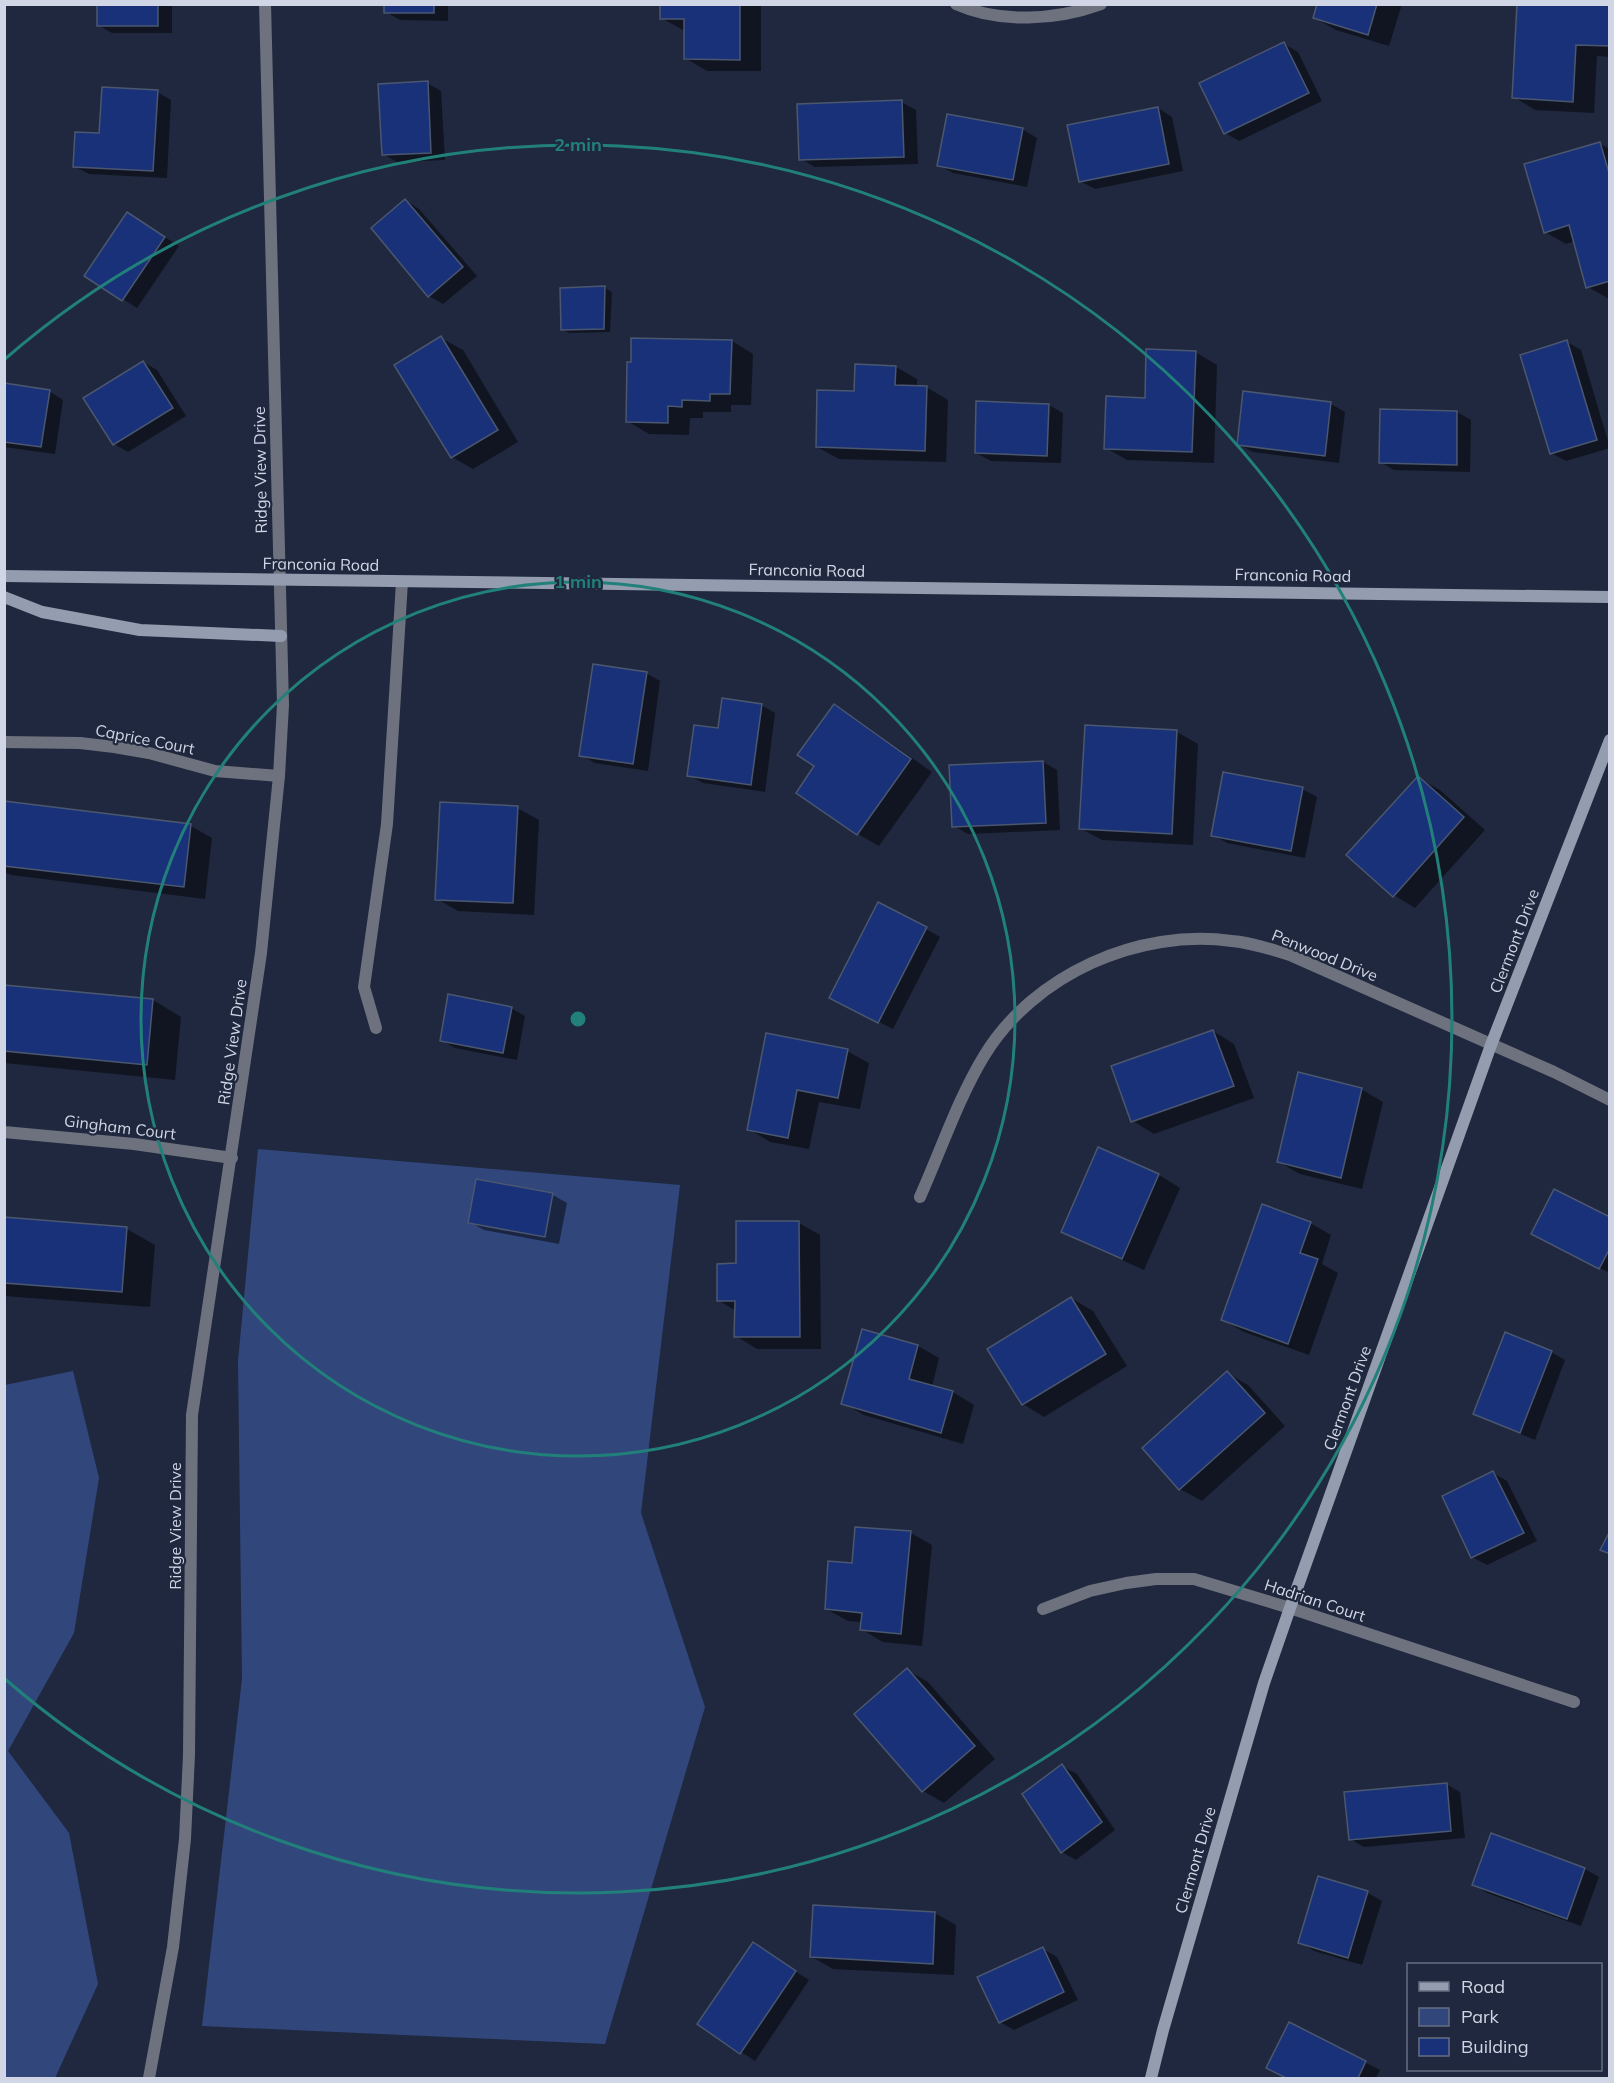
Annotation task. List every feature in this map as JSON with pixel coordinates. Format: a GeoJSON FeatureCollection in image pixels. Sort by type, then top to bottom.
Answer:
{"type":"FeatureCollection","features":[{"type":"Feature","properties":{"kind":"main road","name":"Franconia Road"},"geometry":{"type":"LineString","coordinates":[[4,576],[1610,597]]}},
{"type":"Feature","properties":{"kind":"main road"},"geometry":{"type":"LineString","coordinates":[[4,597],[42,612],[140,630],[281,636]]}},
{"type":"Feature","properties":{"kind":"main road","name":"Clermont Drive"},"geometry":{"type":"LineString","coordinates":[[1151,2079],[1163,2030],[1264,1683],[1491,1045],[1610,740]]}},
{"type":"Feature","properties":{"kind":"street","name":"Ridge View Drive"},"geometry":{"type":"LineString","coordinates":[[150,2079],[173,1947],[185,1839],[189,1755],[192,1415],[261,953],[279,776],[283,705],[266,4]]}},
{"type":"Feature","properties":{"kind":"street"},"geometry":{"type":"LineString","coordinates":[[956,4],[997,16],[1048,16],[1070,13],[1101,4]]}},
{"type":"Feature","properties":{"kind":"street"},"geometry":{"type":"LineString","coordinates":[[376,1028],[364,987],[387,824],[402,582]]}},
{"type":"Feature","properties":{"kind":"street","name":"Caprice Court"},"geometry":{"type":"LineString","coordinates":[[4,742],[80,743],[114,747],[149,753],[215,771],[279,776]]}},
{"type":"Feature","properties":{"kind":"street","name":"Penwood Drive"},"geometry":{"type":"LineString","coordinates":[[920,1197],[972,1077],[1002,1032],[1029,1004],[1061,980],[1096,960],[1133,948],[1166,941],[1232,940],[1290,955],[1554,1072],[1610,1100]]}},
{"type":"Feature","properties":{"kind":"street","name":"Gingham Court"},"geometry":{"type":"LineString","coordinates":[[4,1132],[123,1142],[232,1158]]}},
{"type":"Feature","properties":{"kind":"street","name":"Hadrian Court"},"geometry":{"type":"LineString","coordinates":[[1043,1609],[1090,1591],[1126,1583],[1156,1579],[1194,1579],[1290,1608],[1574,1702]]}},
{"type":"Feature","properties":{"kind":"green space"},"geometry":{"type":"Polygon","coordinates":[[[258,1149],[680,1185],[641,1513],[705,1707],[605,2044],[202,2026],[242,1679],[238,1361],[258,1149]]]}},
{"type":"Feature","properties":{"kind":"green space"},"geometry":{"type":"Polygon","coordinates":[[[73,1371],[99,1478],[74,1633],[8,1751],[69,1833],[98,1984],[55,2078],[5,2078],[5,1385],[73,1371]]]}},
{"type":"Feature","properties":{"kind":"building"},"geometry":{"type":"Polygon","coordinates":[[[97,4],[158,4],[158,26],[97,26],[97,4]]]}},
{"type":"Feature","properties":{"kind":"building"},"geometry":{"type":"Polygon","coordinates":[[[384,4],[434,4],[434,13],[384,13],[384,4]]]}},
{"type":"Feature","properties":{"kind":"building"},"geometry":{"type":"Polygon","coordinates":[[[660,4],[740,4],[740,60],[684,59],[684,19],[660,19],[660,4]]]}},
{"type":"Feature","properties":{"kind":"building"},"geometry":{"type":"Polygon","coordinates":[[[1317,4],[1377,4],[1368,35],[1313,18],[1317,4]]]}},
{"type":"Feature","properties":{"kind":"building"},"geometry":{"type":"Polygon","coordinates":[[[1517,4],[1610,4],[1610,46],[1576,45],[1573,102],[1512,98],[1517,4]]]}},
{"type":"Feature","properties":{"kind":"building"},"geometry":{"type":"Polygon","coordinates":[[[1284,42],[1309,93],[1224,134],[1199,83],[1284,42]]]}},
{"type":"Feature","properties":{"kind":"building"},"geometry":{"type":"Polygon","coordinates":[[[428,81],[431,153],[382,155],[378,84],[428,81]]]}},
{"type":"Feature","properties":{"kind":"building"},"geometry":{"type":"Polygon","coordinates":[[[102,87],[158,90],[153,171],[73,167],[75,132],[99,133],[102,87]]]}},
{"type":"Feature","properties":{"kind":"building"},"geometry":{"type":"Polygon","coordinates":[[[902,100],[904,157],[799,160],[797,104],[902,100]]]}},
{"type":"Feature","properties":{"kind":"building"},"geometry":{"type":"Polygon","coordinates":[[[1158,107],[1169,164],[1079,182],[1067,125],[1158,107]]]}},
{"type":"Feature","properties":{"kind":"building"},"geometry":{"type":"Polygon","coordinates":[[[947,114],[1023,128],[1013,180],[937,166],[947,114]]]}},
{"type":"Feature","properties":{"kind":"building"},"geometry":{"type":"Polygon","coordinates":[[[1600,142],[1610,176],[1610,281],[1586,288],[1569,225],[1544,233],[1524,164],[1600,142]]]}},
{"type":"Feature","properties":{"kind":"building"},"geometry":{"type":"Polygon","coordinates":[[[405,199],[463,267],[428,297],[371,228],[405,199]]]}},
{"type":"Feature","properties":{"kind":"building"},"geometry":{"type":"Polygon","coordinates":[[[127,212],[165,237],[122,301],[84,276],[127,212]]]}},
{"type":"Feature","properties":{"kind":"building"},"geometry":{"type":"Polygon","coordinates":[[[605,286],[604,329],[561,330],[560,288],[605,286]]]}},
{"type":"Feature","properties":{"kind":"building"},"geometry":{"type":"Polygon","coordinates":[[[441,336],[498,430],[451,458],[394,365],[441,336]]]}},
{"type":"Feature","properties":{"kind":"building"},"geometry":{"type":"Polygon","coordinates":[[[631,338],[732,340],[730,394],[710,394],[710,401],[682,400],[682,407],[668,406],[668,423],[626,422],[627,362],[631,362],[631,338]]]}},
{"type":"Feature","properties":{"kind":"building"},"geometry":{"type":"Polygon","coordinates":[[[1567,340],[1597,440],[1550,454],[1520,355],[1567,340]]]}},
{"type":"Feature","properties":{"kind":"building"},"geometry":{"type":"Polygon","coordinates":[[[1146,349],[1196,351],[1192,452],[1104,449],[1106,396],[1145,398],[1146,349]]]}},
{"type":"Feature","properties":{"kind":"building"},"geometry":{"type":"Polygon","coordinates":[[[143,361],[173,408],[113,445],[83,398],[143,361]]]}},
{"type":"Feature","properties":{"kind":"building"},"geometry":{"type":"Polygon","coordinates":[[[855,364],[896,366],[895,385],[927,386],[925,451],[816,447],[817,390],[854,391],[855,364]]]}},
{"type":"Feature","properties":{"kind":"building"},"geometry":{"type":"Polygon","coordinates":[[[4,383],[50,390],[41,447],[4,442],[4,383]]]}},
{"type":"Feature","properties":{"kind":"building"},"geometry":{"type":"Polygon","coordinates":[[[1243,391],[1331,402],[1325,456],[1237,445],[1243,391]]]}},
{"type":"Feature","properties":{"kind":"building"},"geometry":{"type":"Polygon","coordinates":[[[976,401],[1049,404],[1047,456],[975,453],[976,401]]]}},
{"type":"Feature","properties":{"kind":"building"},"geometry":{"type":"Polygon","coordinates":[[[1380,409],[1457,411],[1457,465],[1379,463],[1380,409]]]}},
{"type":"Feature","properties":{"kind":"building"},"geometry":{"type":"Polygon","coordinates":[[[593,664],[647,672],[633,764],[579,756],[593,664]]]}},
{"type":"Feature","properties":{"kind":"building"},"geometry":{"type":"Polygon","coordinates":[[[722,698],[762,704],[751,785],[687,776],[694,725],[718,728],[722,698]]]}},
{"type":"Feature","properties":{"kind":"building"},"geometry":{"type":"Polygon","coordinates":[[[834,704],[911,759],[857,835],[796,793],[814,766],[797,755],[834,704]]]}},
{"type":"Feature","properties":{"kind":"building"},"geometry":{"type":"Polygon","coordinates":[[[1085,725],[1177,730],[1172,834],[1079,829],[1085,725]]]}},
{"type":"Feature","properties":{"kind":"building"},"geometry":{"type":"Polygon","coordinates":[[[1043,761],[1046,823],[952,827],[949,765],[1043,761]]]}},
{"type":"Feature","properties":{"kind":"building"},"geometry":{"type":"Polygon","coordinates":[[[1223,772],[1303,787],[1291,851],[1211,836],[1223,772]]]}},
{"type":"Feature","properties":{"kind":"building"},"geometry":{"type":"Polygon","coordinates":[[[1418,776],[1464,817],[1393,897],[1346,855],[1418,776]]]}},
{"type":"Feature","properties":{"kind":"building"},"geometry":{"type":"Polygon","coordinates":[[[4,801],[191,824],[184,887],[4,866],[4,801]]]}},
{"type":"Feature","properties":{"kind":"building"},"geometry":{"type":"Polygon","coordinates":[[[440,802],[518,806],[513,903],[435,900],[440,802]]]}},
{"type":"Feature","properties":{"kind":"building"},"geometry":{"type":"Polygon","coordinates":[[[878,902],[927,927],[878,1023],[829,998],[878,902]]]}},
{"type":"Feature","properties":{"kind":"building"},"geometry":{"type":"Polygon","coordinates":[[[4,985],[153,999],[147,1065],[4,1051],[4,985]]]}},
{"type":"Feature","properties":{"kind":"building"},"geometry":{"type":"Polygon","coordinates":[[[448,994],[512,1007],[503,1053],[440,1041],[448,994]]]}},
{"type":"Feature","properties":{"kind":"building"},"geometry":{"type":"Polygon","coordinates":[[[1213,1030],[1234,1086],[1131,1122],[1111,1066],[1213,1030]]]}},
{"type":"Feature","properties":{"kind":"building"},"geometry":{"type":"Polygon","coordinates":[[[766,1033],[848,1049],[838,1098],[797,1090],[788,1138],[747,1130],[766,1033]]]}},
{"type":"Feature","properties":{"kind":"building"},"geometry":{"type":"Polygon","coordinates":[[[1298,1072],[1362,1088],[1341,1178],[1277,1162],[1298,1072]]]}},
{"type":"Feature","properties":{"kind":"building"},"geometry":{"type":"Polygon","coordinates":[[[1098,1147],[1159,1174],[1122,1259],[1061,1232],[1098,1147]]]}},
{"type":"Feature","properties":{"kind":"building"},"geometry":{"type":"Polygon","coordinates":[[[476,1179],[553,1193],[545,1237],[468,1223],[476,1179]]]}},
{"type":"Feature","properties":{"kind":"building"},"geometry":{"type":"Polygon","coordinates":[[[1554,1189],[1610,1217],[1610,1248],[1599,1269],[1531,1234],[1554,1189]]]}},
{"type":"Feature","properties":{"kind":"building"},"geometry":{"type":"Polygon","coordinates":[[[1262,1204],[1311,1222],[1300,1253],[1318,1259],[1288,1344],[1221,1320],[1262,1204]]]}},
{"type":"Feature","properties":{"kind":"building"},"geometry":{"type":"Polygon","coordinates":[[[4,1217],[127,1227],[122,1292],[4,1283],[4,1217]]]}},
{"type":"Feature","properties":{"kind":"building"},"geometry":{"type":"Polygon","coordinates":[[[736,1221],[799,1221],[800,1337],[734,1337],[735,1301],[717,1301],[717,1264],[736,1263],[736,1221]]]}},
{"type":"Feature","properties":{"kind":"building"},"geometry":{"type":"Polygon","coordinates":[[[1071,1297],[1106,1354],[1022,1405],[987,1349],[1071,1297]]]}},
{"type":"Feature","properties":{"kind":"building"},"geometry":{"type":"Polygon","coordinates":[[[862,1329],[918,1345],[909,1379],[953,1391],[941,1433],[841,1404],[862,1329]]]}},
{"type":"Feature","properties":{"kind":"building"},"geometry":{"type":"Polygon","coordinates":[[[1505,1332],[1552,1351],[1520,1433],[1473,1414],[1505,1332]]]}},
{"type":"Feature","properties":{"kind":"building"},"geometry":{"type":"Polygon","coordinates":[[[1227,1371],[1265,1413],[1179,1490],[1142,1448],[1227,1371]]]}},
{"type":"Feature","properties":{"kind":"building"},"geometry":{"type":"Polygon","coordinates":[[[1493,1471],[1524,1533],[1471,1558],[1442,1496],[1493,1471]]]}},
{"type":"Feature","properties":{"kind":"building"},"geometry":{"type":"Polygon","coordinates":[[[855,1527],[911,1531],[901,1634],[860,1630],[862,1613],[825,1609],[828,1561],[852,1563],[855,1527]]]}},
{"type":"Feature","properties":{"kind":"building"},"geometry":{"type":"Polygon","coordinates":[[[1610,1531],[1610,1554],[1600,1550],[1610,1531]]]}},
{"type":"Feature","properties":{"kind":"building"},"geometry":{"type":"Polygon","coordinates":[[[907,1668],[975,1746],[922,1792],[854,1714],[907,1668]]]}},
{"type":"Feature","properties":{"kind":"building"},"geometry":{"type":"Polygon","coordinates":[[[1062,1764],[1102,1822],[1061,1853],[1022,1794],[1062,1764]]]}},
{"type":"Feature","properties":{"kind":"building"},"geometry":{"type":"Polygon","coordinates":[[[1447,1783],[1451,1831],[1349,1840],[1344,1792],[1447,1783]]]}},
{"type":"Feature","properties":{"kind":"building"},"geometry":{"type":"Polygon","coordinates":[[[1491,1833],[1585,1868],[1567,1919],[1472,1885],[1491,1833]]]}},
{"type":"Feature","properties":{"kind":"building"},"geometry":{"type":"Polygon","coordinates":[[[1318,1876],[1368,1891],[1348,1958],[1298,1943],[1318,1876]]]}},
{"type":"Feature","properties":{"kind":"building"},"geometry":{"type":"Polygon","coordinates":[[[813,1905],[935,1912],[933,1964],[810,1957],[813,1905]]]}},
{"type":"Feature","properties":{"kind":"building"},"geometry":{"type":"Polygon","coordinates":[[[753,1942],[796,1971],[740,2054],[697,2024],[753,1942]]]}},
{"type":"Feature","properties":{"kind":"building"},"geometry":{"type":"Polygon","coordinates":[[[1043,1947],[1064,1992],[999,2023],[977,1977],[1043,1947]]]}},
{"type":"Feature","properties":{"kind":"building"},"geometry":{"type":"Polygon","coordinates":[[[1289,2022],[1366,2061],[1358,2078],[1286,2078],[1266,2068],[1289,2022]]]}}]}
